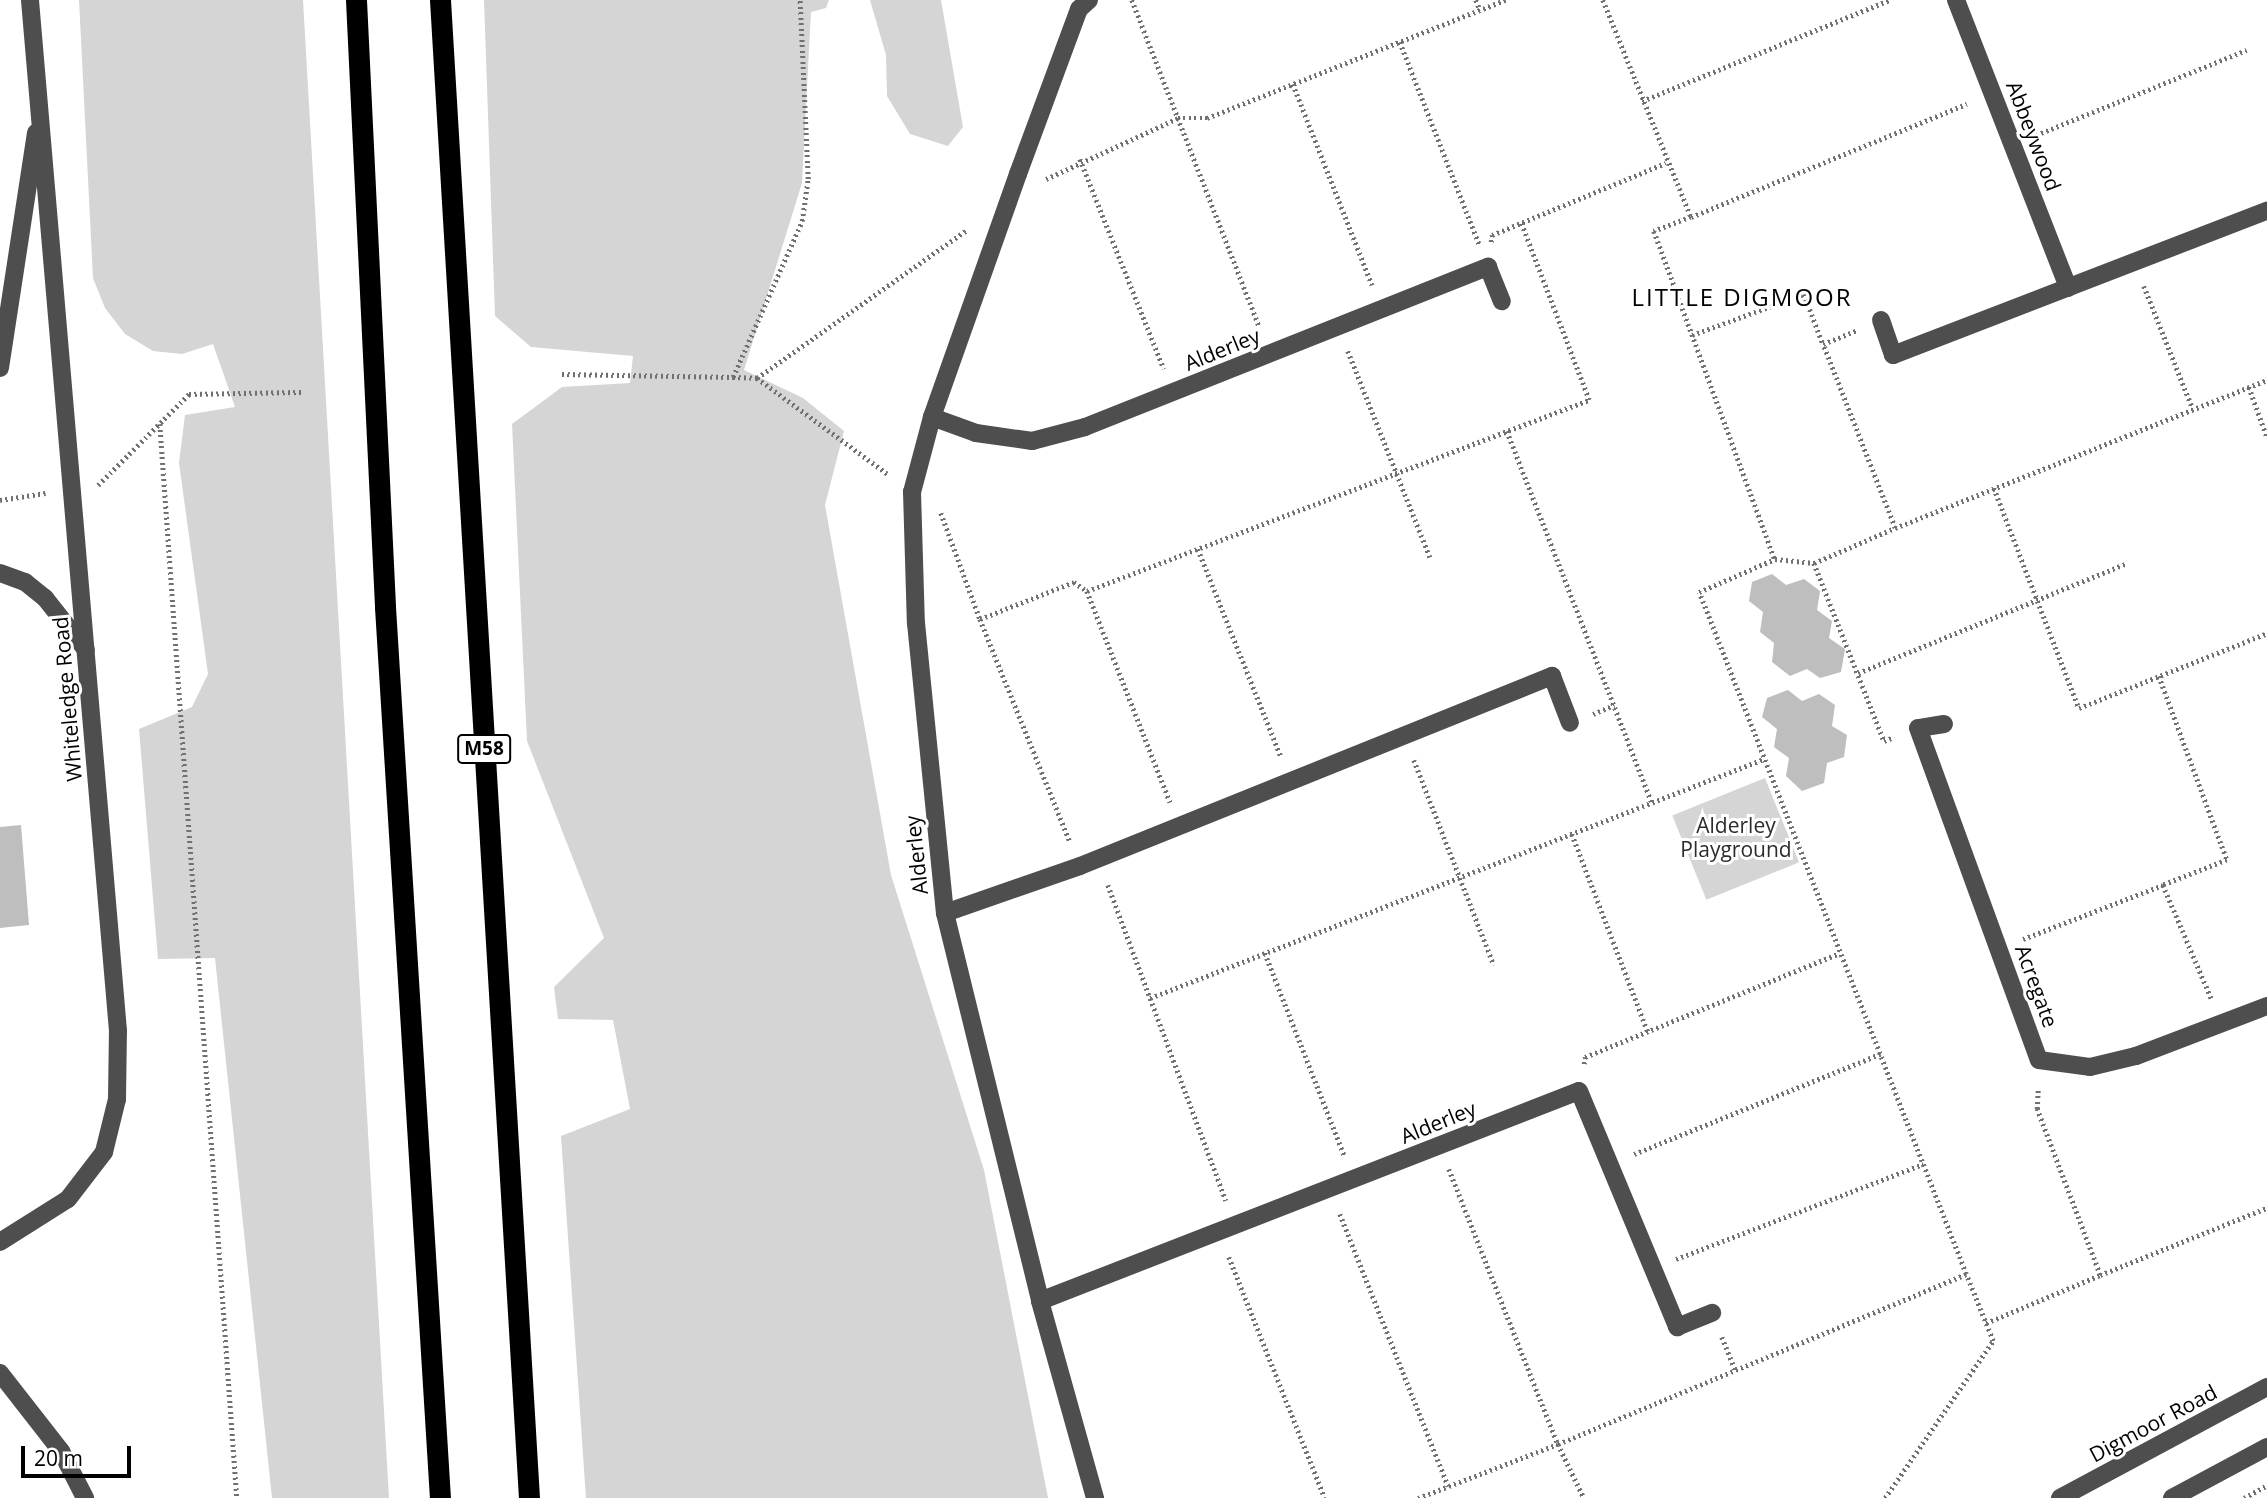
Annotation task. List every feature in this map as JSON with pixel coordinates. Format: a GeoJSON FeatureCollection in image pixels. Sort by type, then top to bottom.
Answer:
{"type":"FeatureCollection","features":[{"type":"Feature","properties":{"kind":"highway"},"geometry":{"type":"LineString","coordinates":[[356,0],[385,607],[440,1498]]}},
{"type":"Feature","properties":{"kind":"highway","name":"M58"},"geometry":{"type":"LineString","coordinates":[[440,0],[529,1498]]}},
{"type":"Feature","properties":{"kind":"street","name":"Whiteledge Road"},"geometry":{"type":"LineString","coordinates":[[0,1242],[68,1199],[104,1152],[117,1099],[118,1031],[41,101],[30,0]]}},
{"type":"Feature","properties":{"kind":"street","name":"Alderley"},"geometry":{"type":"LineString","coordinates":[[1089,0],[1079,9],[1010,200],[932,417],[912,492],[916,623],[945,913],[1040,1301],[1095,1498]]}},
{"type":"Feature","properties":{"kind":"street","name":"Abbeywood"},"geometry":{"type":"LineString","coordinates":[[1956,0],[2068,288]]}},
{"type":"Feature","properties":{"kind":"street","name":"Whiteledge Road"},"geometry":{"type":"LineString","coordinates":[[0,368],[41,101]]}},
{"type":"Feature","properties":{"kind":"street"},"geometry":{"type":"LineString","coordinates":[[1881,320],[1893,355],[2267,211]]}},
{"type":"Feature","properties":{"kind":"street","name":"Alderley"},"geometry":{"type":"LineString","coordinates":[[932,417],[975,433],[1032,441],[1085,428],[1489,267]]}},
{"type":"Feature","properties":{"kind":"street"},"geometry":{"type":"LineString","coordinates":[[1489,267],[1502,302]]}},
{"type":"Feature","properties":{"kind":"street"},"geometry":{"type":"LineString","coordinates":[[0,573],[25,582],[45,597],[87,650]]}},
{"type":"Feature","properties":{"kind":"street","name":"Alderley"},"geometry":{"type":"LineString","coordinates":[[945,913],[1080,866],[1290,779],[1552,677],[1570,723]]}},
{"type":"Feature","properties":{"kind":"street"},"geometry":{"type":"LineString","coordinates":[[1918,727],[1944,724]]}},
{"type":"Feature","properties":{"kind":"street","name":"Acregate"},"geometry":{"type":"LineString","coordinates":[[1918,727],[2039,1060],[2090,1067],[2222,1025],[2267,1006]]}},
{"type":"Feature","properties":{"kind":"street","name":"Alderley"},"geometry":{"type":"LineString","coordinates":[[1040,1301],[1331,1190],[1579,1091]]}},
{"type":"Feature","properties":{"kind":"street"},"geometry":{"type":"LineString","coordinates":[[1579,1091],[1676,1327],[1712,1314]]}},
{"type":"Feature","properties":{"kind":"street"},"geometry":{"type":"LineString","coordinates":[[0,1373],[61,1451],[85,1498]]}},
{"type":"Feature","properties":{"kind":"street","name":"Digmoor Road"},"geometry":{"type":"LineString","coordinates":[[2060,1498],[2267,1387]]}},
{"type":"Feature","properties":{"kind":"street"},"geometry":{"type":"LineString","coordinates":[[2172,1498],[2267,1447]]}},
{"type":"Feature","properties":{"kind":"path"},"geometry":{"type":"LineString","coordinates":[[733,377],[802,221],[808,179],[800,0]]}},
{"type":"Feature","properties":{"kind":"path"},"geometry":{"type":"LineString","coordinates":[[1132,0],[1270,354]]}},
{"type":"Feature","properties":{"kind":"path"},"geometry":{"type":"LineString","coordinates":[[1476,0],[1480,10]]}},
{"type":"Feature","properties":{"kind":"path"},"geometry":{"type":"LineString","coordinates":[[757,378],[1010,200],[1080,159],[1178,118],[1207,118],[1505,0]]}},
{"type":"Feature","properties":{"kind":"path"},"geometry":{"type":"LineString","coordinates":[[1603,0],[1666,163],[1691,218]]}},
{"type":"Feature","properties":{"kind":"path"},"geometry":{"type":"LineString","coordinates":[[1642,101],[1889,0]]}},
{"type":"Feature","properties":{"kind":"path"},"geometry":{"type":"LineString","coordinates":[[1400,42],[1489,267]]}},
{"type":"Feature","properties":{"kind":"path"},"geometry":{"type":"LineString","coordinates":[[2013,145],[2246,50]]}},
{"type":"Feature","properties":{"kind":"path"},"geometry":{"type":"LineString","coordinates":[[1293,84],[1382,310]]}},
{"type":"Feature","properties":{"kind":"path"},"geometry":{"type":"LineString","coordinates":[[1775,559],[1654,231],[1993,93]]}},
{"type":"Feature","properties":{"kind":"path"},"geometry":{"type":"LineString","coordinates":[[1080,159],[1173,393]]}},
{"type":"Feature","properties":{"kind":"path"},"geometry":{"type":"LineString","coordinates":[[1489,267],[1492,235],[1666,163]]}},
{"type":"Feature","properties":{"kind":"path"},"geometry":{"type":"LineString","coordinates":[[1087,591],[1589,400],[1521,223]]}},
{"type":"Feature","properties":{"kind":"path"},"geometry":{"type":"LineString","coordinates":[[2135,262],[2193,409]]}},
{"type":"Feature","properties":{"kind":"path"},"geometry":{"type":"LineString","coordinates":[[1692,335],[1804,294],[1895,528]]}},
{"type":"Feature","properties":{"kind":"path"},"geometry":{"type":"LineString","coordinates":[[1823,344],[1881,320]]}},
{"type":"Feature","properties":{"kind":"path"},"geometry":{"type":"LineString","coordinates":[[1339,327],[1430,557]]}},
{"type":"Feature","properties":{"kind":"path"},"geometry":{"type":"LineString","coordinates":[[562,374],[757,378],[945,517],[980,619],[1080,866]]}},
{"type":"Feature","properties":{"kind":"path"},"geometry":{"type":"LineString","coordinates":[[1885,1498],[1993,1341],[1699,592],[1775,559],[1814,563],[1994,488],[2267,380]]}},
{"type":"Feature","properties":{"kind":"path"},"geometry":{"type":"LineString","coordinates":[[2249,387],[2267,437]]}},
{"type":"Feature","properties":{"kind":"path"},"geometry":{"type":"LineString","coordinates":[[103,484],[189,394],[301,392]]}},
{"type":"Feature","properties":{"kind":"path"},"geometry":{"type":"LineString","coordinates":[[160,424],[237,1498]]}},
{"type":"Feature","properties":{"kind":"path"},"geometry":{"type":"LineString","coordinates":[[1507,431],[1652,803]]}},
{"type":"Feature","properties":{"kind":"path"},"geometry":{"type":"LineString","coordinates":[[1994,488],[2079,708],[2267,634]]}},
{"type":"Feature","properties":{"kind":"path"},"geometry":{"type":"LineString","coordinates":[[1198,549],[1290,779]]}},
{"type":"Feature","properties":{"kind":"path"},"geometry":{"type":"LineString","coordinates":[[1814,563],[1884,741],[1918,727]]}},
{"type":"Feature","properties":{"kind":"path"},"geometry":{"type":"LineString","coordinates":[[1858,673],[2127,563]]}},
{"type":"Feature","properties":{"kind":"path"},"geometry":{"type":"LineString","coordinates":[[980,619],[1074,582],[1087,591],[1178,825]]}},
{"type":"Feature","properties":{"kind":"path"},"geometry":{"type":"LineString","coordinates":[[1999,947],[2227,860],[2159,676]]}},
{"type":"Feature","properties":{"kind":"path"},"geometry":{"type":"LineString","coordinates":[[1405,736],[1494,965]]}},
{"type":"Feature","properties":{"kind":"path"},"geometry":{"type":"LineString","coordinates":[[1150,998],[1764,759]]}},
{"type":"Feature","properties":{"kind":"path"},"geometry":{"type":"LineString","coordinates":[[1572,834],[1648,1031]]}},
{"type":"Feature","properties":{"kind":"path"},"geometry":{"type":"LineString","coordinates":[[1098,858],[1150,998],[1228,1230],[1325,1498]]}},
{"type":"Feature","properties":{"kind":"path"},"geometry":{"type":"LineString","coordinates":[[2163,885],[2222,1025]]}},
{"type":"Feature","properties":{"kind":"path"},"geometry":{"type":"LineString","coordinates":[[1265,953],[1354,1180]]}},
{"type":"Feature","properties":{"kind":"path"},"geometry":{"type":"LineString","coordinates":[[1579,1091],[1585,1057],[1840,953]]}},
{"type":"Feature","properties":{"kind":"path"},"geometry":{"type":"LineString","coordinates":[[1609,1164],[1880,1054]]}},
{"type":"Feature","properties":{"kind":"path"},"geometry":{"type":"LineString","coordinates":[[2039,1060],[2037,1109],[2100,1275]]}},
{"type":"Feature","properties":{"kind":"path"},"geometry":{"type":"LineString","coordinates":[[1440,1145],[1558,1444],[1584,1498]]}},
{"type":"Feature","properties":{"kind":"path"},"geometry":{"type":"LineString","coordinates":[[1653,1268],[1923,1164]]}},
{"type":"Feature","properties":{"kind":"path"},"geometry":{"type":"LineString","coordinates":[[1331,1190],[1448,1486]]}},
{"type":"Feature","properties":{"kind":"path"},"geometry":{"type":"LineString","coordinates":[[1986,1323],[2267,1208]]}},
{"type":"Feature","properties":{"kind":"path"},"geometry":{"type":"LineString","coordinates":[[1418,1498],[1558,1444],[1966,1274]]}},
{"type":"Feature","properties":{"kind":"path"},"geometry":{"type":"LineString","coordinates":[[1712,1314],[1735,1370]]}},
{"type":"Feature","properties":{"kind":"path"},"geometry":{"type":"LineString","coordinates":[[2244,1498],[2267,1485]]}},
{"type":"Feature","properties":{"kind":"green space"},"geometry":{"type":"Polygon","coordinates":[[[79,0],[303,0],[389,1498],[272,1498],[215,958],[158,959],[139,729],[192,707],[208,674],[179,463],[185,415],[235,407],[213,344],[182,354],[153,351],[125,334],[105,308],[93,278],[79,0]]]}},
{"type":"Feature","properties":{"kind":"green space"},"geometry":{"type":"Polygon","coordinates":[[[484,0],[829,0],[826,8],[811,12],[802,183],[744,370],[803,398],[844,431],[825,505],[891,875],[984,1170],[1048,1498],[586,1498],[561,1136],[630,1109],[613,1020],[558,1019],[554,987],[604,938],[527,741],[512,424],[562,387],[630,383],[633,356],[531,347],[495,316],[484,0]]]}},
{"type":"Feature","properties":{"kind":"green space"},"geometry":{"type":"Polygon","coordinates":[[[870,0],[941,0],[963,127],[948,146],[910,134],[887,96],[886,55],[870,0]]]}},
{"type":"Feature","properties":{"kind":"green space","name":"Alderley Playground"},"geometry":{"type":"Polygon","coordinates":[[[1765,778],[1799,862],[1706,900],[1672,815],[1765,778]]]}},
{"type":"Feature","properties":{"kind":"building"},"geometry":{"type":"Polygon","coordinates":[[[1772,574],[1786,585],[1804,579],[1820,591],[1817,610],[1832,621],[1829,638],[1845,649],[1841,672],[1820,678],[1807,669],[1790,676],[1772,662],[1774,643],[1760,632],[1763,612],[1749,601],[1752,582],[1772,574]]]}},
{"type":"Feature","properties":{"kind":"building"},"geometry":{"type":"Polygon","coordinates":[[[1788,690],[1802,701],[1819,694],[1835,705],[1832,726],[1847,735],[1844,757],[1827,763],[1824,783],[1802,791],[1786,776],[1789,758],[1774,747],[1777,729],[1762,717],[1767,698],[1788,690]]]}},
{"type":"Feature","properties":{"kind":"building"},"geometry":{"type":"Polygon","coordinates":[[[21,825],[29,925],[0,928],[0,827],[21,825]]]}},
{"type":"Feature","properties":{"kind":"district","name":"LITTLE DIGMOOR"},"geometry":{"type":"Point","coordinates":[1742,297]}}]}
